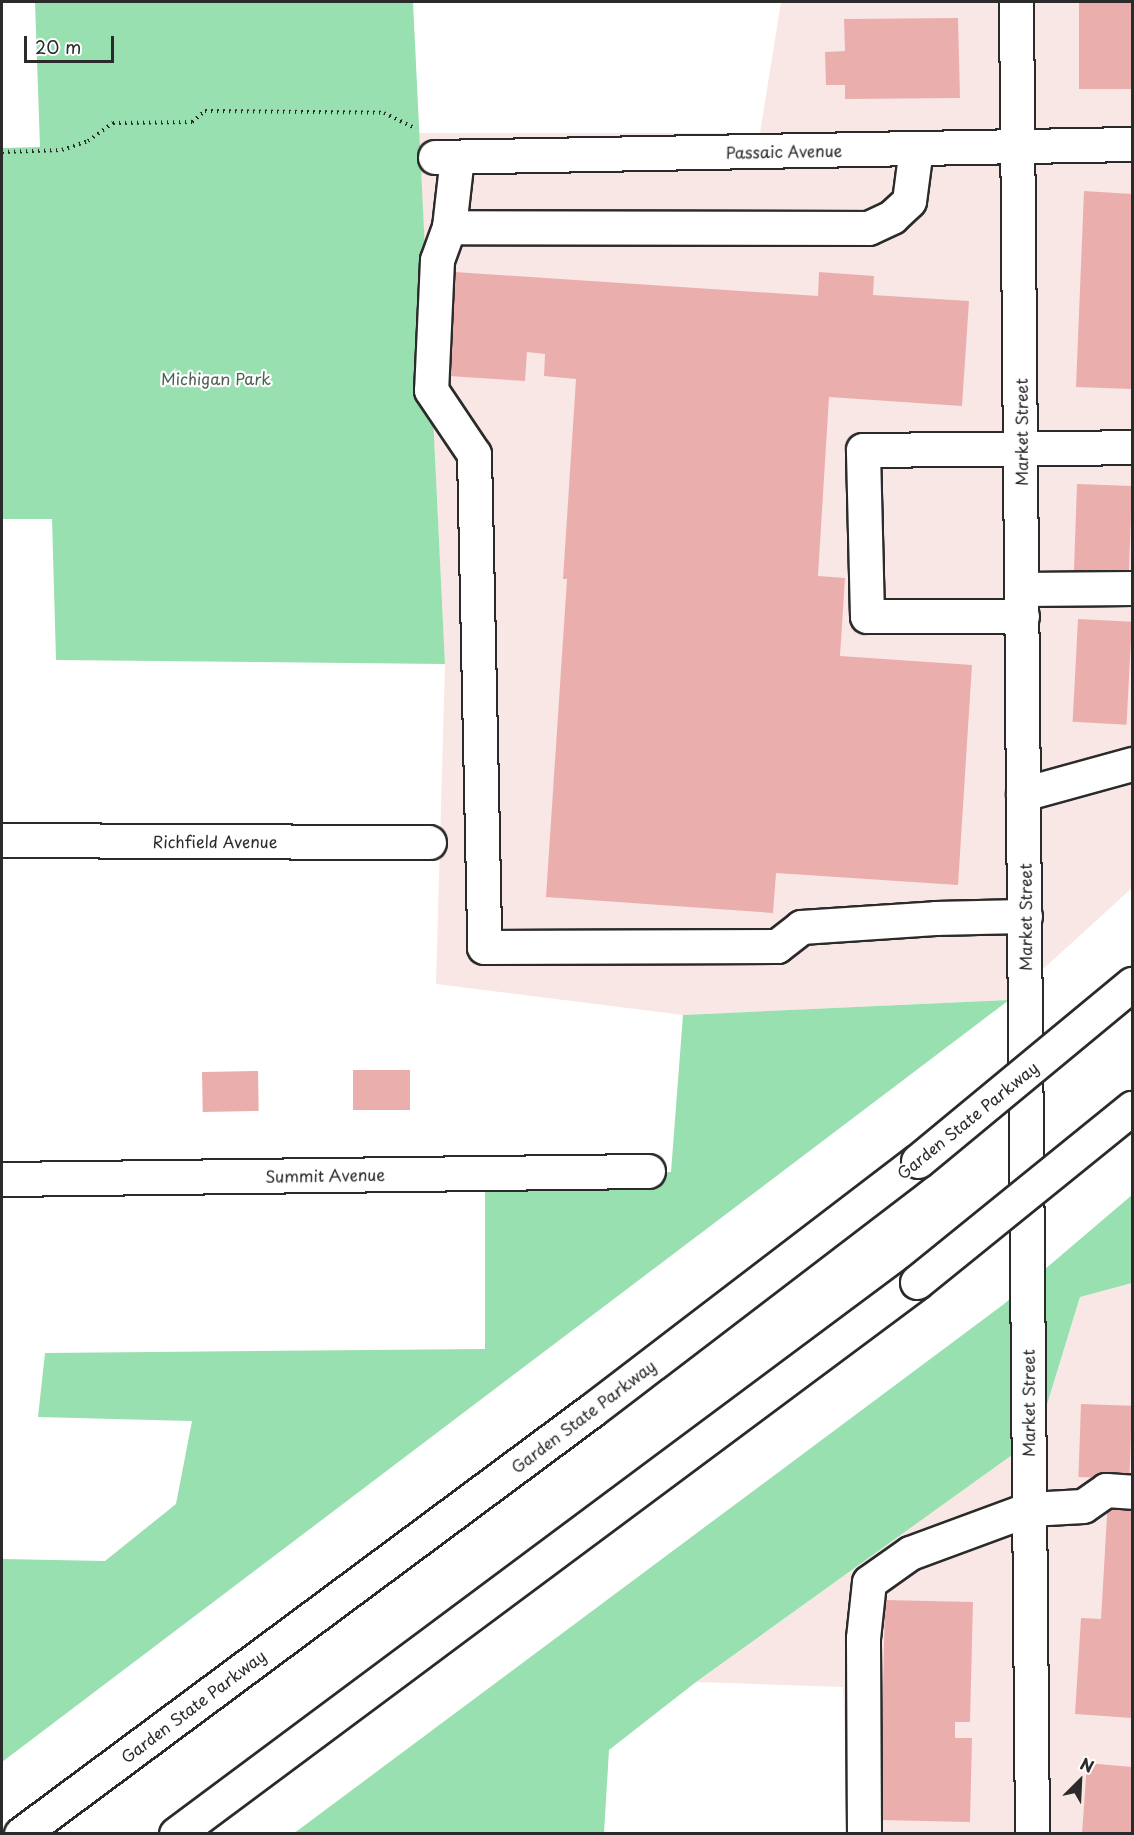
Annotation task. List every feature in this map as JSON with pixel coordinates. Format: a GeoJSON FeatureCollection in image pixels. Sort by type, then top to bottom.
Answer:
{"type":"FeatureCollection","features":[{"type":"Feature","properties":{"kind":"main road","name":"Market Street"},"geometry":{"type":"LineString","coordinates":[[1016,2],[1032,1833]]}},
{"type":"Feature","properties":{"kind":"main road","name":"Passaic Avenue"},"geometry":{"type":"LineString","coordinates":[[449,227],[446,157],[1132,144]]}},
{"type":"Feature","properties":{"kind":"main road"},"geometry":{"type":"LineString","coordinates":[[916,148],[909,201],[892,217],[868,228],[449,227],[437,260],[431,390],[474,454],[484,947],[777,946],[801,927],[935,918],[1024,916]]}},
{"type":"Feature","properties":{"kind":"main road"},"geometry":{"type":"LineString","coordinates":[[1132,447],[863,450],[867,616],[1022,602],[1132,588]]}},
{"type":"Feature","properties":{"kind":"main road"},"geometry":{"type":"LineString","coordinates":[[1023,794],[1132,764]]}},
{"type":"Feature","properties":{"kind":"main road","name":"Richfield Avenue"},"geometry":{"type":"LineString","coordinates":[[2,840],[429,842]]}},
{"type":"Feature","properties":{"kind":"main road","name":"Garden State Parkway"},"geometry":{"type":"LineString","coordinates":[[21,1833],[601,1403],[918,1161],[1132,984]]}},
{"type":"Feature","properties":{"kind":"main road"},"geometry":{"type":"LineString","coordinates":[[176,1833],[917,1282],[1132,1108]]}},
{"type":"Feature","properties":{"kind":"main road","name":"Summit Avenue"},"geometry":{"type":"LineString","coordinates":[[2,1179],[648,1171]]}},
{"type":"Feature","properties":{"kind":"main road"},"geometry":{"type":"LineString","coordinates":[[864,1833],[863,1638],[869,1582],[910,1553],[1029,1509],[1083,1506],[1106,1490],[1132,1492]]}},
{"type":"Feature","properties":{"kind":"path"},"geometry":{"type":"LineString","coordinates":[[2,152],[62,150],[88,141],[113,123],[192,122],[205,111],[384,113],[415,128]]}},
{"type":"Feature","properties":{"kind":"shaded area"},"geometry":{"type":"Polygon","coordinates":[[[781,2],[1132,2],[1132,888],[1009,1000],[683,1015],[436,984],[445,664],[419,133],[760,133],[781,2]]]}},
{"type":"Feature","properties":{"kind":"shaded area"},"geometry":{"type":"Polygon","coordinates":[[[1132,1283],[1132,1833],[848,1833],[843,1687],[696,1682],[1037,1437],[1080,1297],[1132,1283]]]}},
{"type":"Feature","properties":{"kind":"green space","name":"Michigan Park"},"geometry":{"type":"Polygon","coordinates":[[[35,2],[413,2],[445,664],[56,660],[52,519],[2,519],[2,148],[40,147],[35,2]]]}},
{"type":"Feature","properties":{"kind":"green space"},"geometry":{"type":"Polygon","coordinates":[[[1009,1000],[2,1762],[2,1559],[105,1561],[176,1504],[192,1421],[38,1417],[45,1353],[485,1349],[485,1176],[671,1172],[683,1015],[1009,1000]]]}},
{"type":"Feature","properties":{"kind":"green space"},"geometry":{"type":"Polygon","coordinates":[[[1132,1195],[1132,1283],[1080,1297],[1037,1437],[696,1682],[609,1750],[604,1833],[293,1834],[1004,1304],[1132,1195]]]}},
{"type":"Feature","properties":{"kind":"building"},"geometry":{"type":"Polygon","coordinates":[[[1079,2],[1132,2],[1132,89],[1079,89],[1079,2]]]}},
{"type":"Feature","properties":{"kind":"building"},"geometry":{"type":"Polygon","coordinates":[[[958,18],[960,98],[845,99],[845,85],[826,85],[825,52],[845,51],[844,19],[958,18]]]}},
{"type":"Feature","properties":{"kind":"building"},"geometry":{"type":"Polygon","coordinates":[[[1084,191],[1132,194],[1132,389],[1076,387],[1084,191]]]}},
{"type":"Feature","properties":{"kind":"building"},"geometry":{"type":"Polygon","coordinates":[[[455,272],[818,296],[819,272],[874,276],[873,295],[969,301],[962,406],[829,397],[818,576],[845,578],[840,656],[972,665],[958,885],[776,873],[773,913],[546,897],[567,579],[563,579],[576,379],[544,376],[545,354],[527,352],[525,381],[449,376],[455,272]]]}},
{"type":"Feature","properties":{"kind":"building"},"geometry":{"type":"Polygon","coordinates":[[[1077,484],[1132,486],[1129,575],[1074,573],[1077,484]]]}},
{"type":"Feature","properties":{"kind":"building"},"geometry":{"type":"Polygon","coordinates":[[[1078,619],[1132,622],[1127,725],[1073,722],[1078,619]]]}},
{"type":"Feature","properties":{"kind":"building"},"geometry":{"type":"Polygon","coordinates":[[[353,1070],[410,1070],[410,1110],[353,1110],[353,1070]]]}},
{"type":"Feature","properties":{"kind":"building"},"geometry":{"type":"Polygon","coordinates":[[[258,1071],[259,1111],[203,1112],[202,1072],[258,1071]]]}},
{"type":"Feature","properties":{"kind":"building"},"geometry":{"type":"Polygon","coordinates":[[[1081,1404],[1132,1406],[1129,1479],[1078,1477],[1081,1404]]]}},
{"type":"Feature","properties":{"kind":"building"},"geometry":{"type":"Polygon","coordinates":[[[1108,1499],[1132,1500],[1132,1718],[1075,1714],[1081,1618],[1101,1619],[1108,1499]]]}},
{"type":"Feature","properties":{"kind":"building"},"geometry":{"type":"Polygon","coordinates":[[[885,1600],[973,1602],[970,1722],[955,1722],[955,1738],[972,1738],[970,1822],[880,1820],[885,1600]]]}},
{"type":"Feature","properties":{"kind":"building"},"geometry":{"type":"Polygon","coordinates":[[[1087,1763],[1132,1767],[1132,1834],[1082,1834],[1087,1763]]]}}]}
